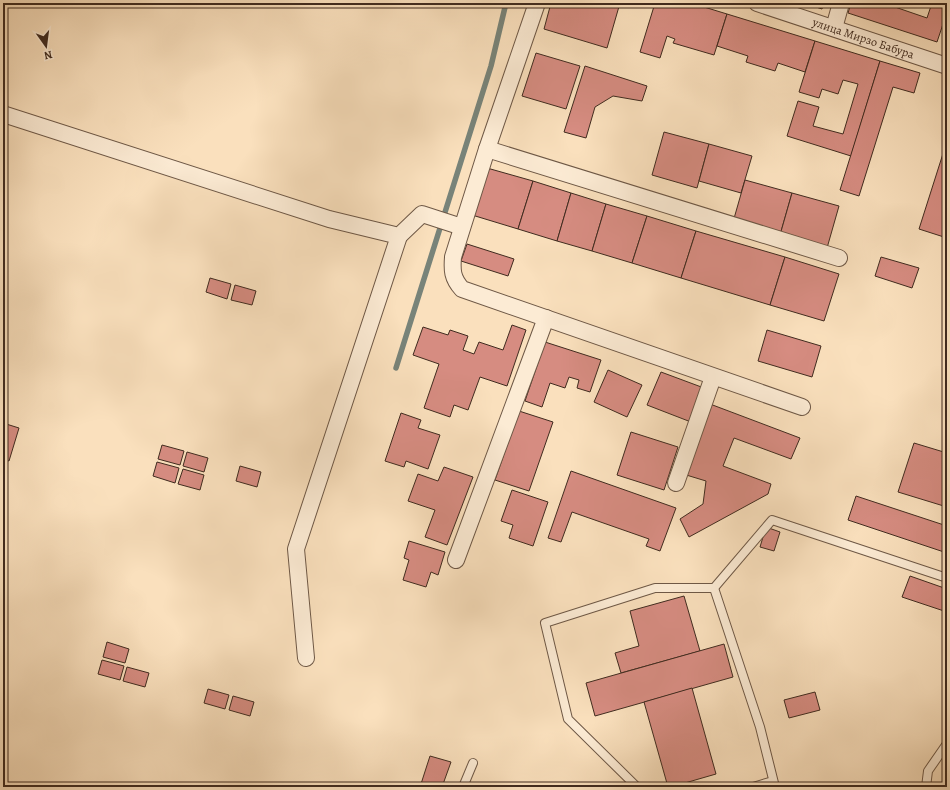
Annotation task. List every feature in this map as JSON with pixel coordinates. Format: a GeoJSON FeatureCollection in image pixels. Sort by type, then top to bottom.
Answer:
{"type":"FeatureCollection","features":[{"type":"Feature","properties":{"kind":"street"},"geometry":{"type":"LineString","coordinates":[[537,3],[487,149],[453,257],[453,275],[457,283],[462,288],[802,408]]}},
{"type":"Feature","properties":{"kind":"street","name":"улица Мирзо Бабура"},"geometry":{"type":"LineString","coordinates":[[757,3],[947,66]]}},
{"type":"Feature","properties":{"kind":"street"},"geometry":{"type":"LineString","coordinates":[[834,28],[841,3]]}},
{"type":"Feature","properties":{"kind":"street"},"geometry":{"type":"LineString","coordinates":[[3,114],[329,218],[399,236]]}},
{"type":"Feature","properties":{"kind":"street"},"geometry":{"type":"LineString","coordinates":[[487,149],[839,258]]}},
{"type":"Feature","properties":{"kind":"street"},"geometry":{"type":"LineString","coordinates":[[306,658],[296,549],[399,236],[422,214],[462,227]]}},
{"type":"Feature","properties":{"kind":"street"},"geometry":{"type":"LineString","coordinates":[[456,560],[546,318]]}},
{"type":"Feature","properties":{"kind":"street"},"geometry":{"type":"LineString","coordinates":[[676,483],[712,377]]}},
{"type":"Feature","properties":{"kind":"lane"},"geometry":{"type":"LineString","coordinates":[[637,787],[568,719],[545,623],[655,588],[714,588],[772,520],[947,578]]}},
{"type":"Feature","properties":{"kind":"lane"},"geometry":{"type":"LineString","coordinates":[[714,588],[760,727],[774,784],[753,787]]}},
{"type":"Feature","properties":{"kind":"lane"},"geometry":{"type":"LineString","coordinates":[[926,787],[928,771],[947,745]]}},
{"type":"Feature","properties":{"kind":"lane"},"geometry":{"type":"LineString","coordinates":[[463,787],[473,763]]}},
{"type":"Feature","properties":{"kind":"building"},"geometry":{"type":"Polygon","coordinates":[[[551,3],[620,3],[607,48],[544,29],[551,3]]]}},
{"type":"Feature","properties":{"kind":"building"},"geometry":{"type":"Polygon","coordinates":[[[655,3],[691,3],[727,14],[714,55],[673,43],[675,39],[667,36],[660,58],[640,52],[655,3]]]}},
{"type":"Feature","properties":{"kind":"building"},"geometry":{"type":"Polygon","coordinates":[[[804,3],[824,3],[822,9],[804,3]]]}},
{"type":"Feature","properties":{"kind":"building"},"geometry":{"type":"Polygon","coordinates":[[[851,3],[893,3],[892,6],[927,18],[932,3],[947,3],[947,12],[937,42],[848,13],[851,3]]]}},
{"type":"Feature","properties":{"kind":"building"},"geometry":{"type":"Polygon","coordinates":[[[727,14],[815,41],[805,72],[778,63],[775,71],[746,62],[748,56],[717,46],[727,14]]]}},
{"type":"Feature","properties":{"kind":"building"},"geometry":{"type":"Polygon","coordinates":[[[815,41],[880,61],[851,156],[787,136],[798,101],[819,107],[813,126],[843,134],[858,84],[843,80],[838,94],[822,89],[819,98],[799,92],[815,41]]]}},
{"type":"Feature","properties":{"kind":"building"},"geometry":{"type":"Polygon","coordinates":[[[536,53],[580,66],[566,109],[522,96],[536,53]]]}},
{"type":"Feature","properties":{"kind":"building"},"geometry":{"type":"Polygon","coordinates":[[[880,61],[920,73],[914,93],[893,87],[859,196],[840,190],[880,61]]]}},
{"type":"Feature","properties":{"kind":"building"},"geometry":{"type":"Polygon","coordinates":[[[585,66],[647,86],[642,101],[613,96],[595,107],[586,138],[564,132],[585,66]]]}},
{"type":"Feature","properties":{"kind":"building"},"geometry":{"type":"Polygon","coordinates":[[[664,132],[709,144],[697,188],[652,175],[664,132]]]}},
{"type":"Feature","properties":{"kind":"building"},"geometry":{"type":"Polygon","coordinates":[[[947,141],[947,238],[919,229],[947,141]]]}},
{"type":"Feature","properties":{"kind":"building"},"geometry":{"type":"Polygon","coordinates":[[[709,144],[752,156],[741,193],[699,181],[709,144]]]}},
{"type":"Feature","properties":{"kind":"building"},"geometry":{"type":"Polygon","coordinates":[[[487,168],[533,181],[518,229],[472,215],[487,168]]]}},
{"type":"Feature","properties":{"kind":"building"},"geometry":{"type":"Polygon","coordinates":[[[745,180],[792,193],[780,235],[733,222],[745,180]]]}},
{"type":"Feature","properties":{"kind":"building"},"geometry":{"type":"Polygon","coordinates":[[[533,181],[571,193],[557,241],[518,229],[533,181]]]}},
{"type":"Feature","properties":{"kind":"building"},"geometry":{"type":"Polygon","coordinates":[[[571,193],[606,204],[592,251],[557,241],[571,193]]]}},
{"type":"Feature","properties":{"kind":"building"},"geometry":{"type":"Polygon","coordinates":[[[792,193],[839,206],[827,248],[780,235],[792,193]]]}},
{"type":"Feature","properties":{"kind":"building"},"geometry":{"type":"Polygon","coordinates":[[[606,204],[647,216],[632,263],[592,251],[606,204]]]}},
{"type":"Feature","properties":{"kind":"building"},"geometry":{"type":"Polygon","coordinates":[[[647,216],[696,231],[681,278],[632,263],[647,216]]]}},
{"type":"Feature","properties":{"kind":"building"},"geometry":{"type":"Polygon","coordinates":[[[696,231],[785,257],[770,305],[681,278],[696,231]]]}},
{"type":"Feature","properties":{"kind":"building"},"geometry":{"type":"Polygon","coordinates":[[[467,244],[514,259],[508,276],[461,261],[467,244]]]}},
{"type":"Feature","properties":{"kind":"building"},"geometry":{"type":"Polygon","coordinates":[[[785,257],[839,274],[824,321],[770,305],[785,257]]]}},
{"type":"Feature","properties":{"kind":"building"},"geometry":{"type":"Polygon","coordinates":[[[881,257],[919,268],[912,288],[875,276],[881,257]]]}},
{"type":"Feature","properties":{"kind":"building"},"geometry":{"type":"Polygon","coordinates":[[[210,278],[231,284],[227,299],[206,292],[210,278]]]}},
{"type":"Feature","properties":{"kind":"building"},"geometry":{"type":"Polygon","coordinates":[[[235,285],[256,291],[252,305],[231,300],[235,285]]]}},
{"type":"Feature","properties":{"kind":"building"},"geometry":{"type":"Polygon","coordinates":[[[512,325],[526,330],[507,386],[480,377],[468,410],[454,405],[450,417],[424,408],[439,364],[413,355],[423,327],[448,335],[450,330],[468,336],[463,350],[474,354],[479,342],[503,350],[512,325]]]}},
{"type":"Feature","properties":{"kind":"building"},"geometry":{"type":"Polygon","coordinates":[[[767,330],[821,346],[812,377],[758,361],[767,330]]]}},
{"type":"Feature","properties":{"kind":"building"},"geometry":{"type":"Polygon","coordinates":[[[545,342],[601,360],[590,392],[577,388],[579,380],[569,377],[565,388],[550,383],[542,407],[525,401],[545,342]]]}},
{"type":"Feature","properties":{"kind":"building"},"geometry":{"type":"Polygon","coordinates":[[[608,370],[642,385],[627,417],[594,402],[608,370]]]}},
{"type":"Feature","properties":{"kind":"building"},"geometry":{"type":"Polygon","coordinates":[[[661,372],[704,388],[691,422],[647,405],[661,372]]]}},
{"type":"Feature","properties":{"kind":"building"},"geometry":{"type":"Polygon","coordinates":[[[710,404],[800,438],[791,459],[734,438],[723,466],[771,484],[768,494],[689,537],[680,519],[703,504],[706,481],[683,474],[710,404]]]}},
{"type":"Feature","properties":{"kind":"building"},"geometry":{"type":"Polygon","coordinates":[[[519,411],[553,422],[529,491],[495,480],[519,411]]]}},
{"type":"Feature","properties":{"kind":"building"},"geometry":{"type":"Polygon","coordinates":[[[401,413],[421,420],[418,428],[440,435],[428,469],[406,461],[404,467],[385,461],[401,413]]]}},
{"type":"Feature","properties":{"kind":"building"},"geometry":{"type":"Polygon","coordinates":[[[3,423],[19,428],[9,461],[3,459],[3,423]]]}},
{"type":"Feature","properties":{"kind":"building"},"geometry":{"type":"Polygon","coordinates":[[[631,432],[678,447],[664,490],[617,475],[631,432]]]}},
{"type":"Feature","properties":{"kind":"building"},"geometry":{"type":"Polygon","coordinates":[[[914,443],[947,453],[947,507],[898,492],[914,443]]]}},
{"type":"Feature","properties":{"kind":"building"},"geometry":{"type":"Polygon","coordinates":[[[162,445],[184,451],[180,465],[158,459],[162,445]]]}},
{"type":"Feature","properties":{"kind":"building"},"geometry":{"type":"Polygon","coordinates":[[[187,452],[208,458],[204,472],[183,466],[187,452]]]}},
{"type":"Feature","properties":{"kind":"building"},"geometry":{"type":"Polygon","coordinates":[[[157,462],[179,468],[175,483],[153,476],[157,462]]]}},
{"type":"Feature","properties":{"kind":"building"},"geometry":{"type":"Polygon","coordinates":[[[240,466],[261,472],[257,487],[236,481],[240,466]]]}},
{"type":"Feature","properties":{"kind":"building"},"geometry":{"type":"Polygon","coordinates":[[[444,467],[473,477],[447,545],[425,537],[435,510],[408,501],[418,474],[438,481],[444,467]]]}},
{"type":"Feature","properties":{"kind":"building"},"geometry":{"type":"Polygon","coordinates":[[[183,469],[204,475],[200,490],[178,484],[183,469]]]}},
{"type":"Feature","properties":{"kind":"building"},"geometry":{"type":"Polygon","coordinates":[[[571,471],[676,508],[660,551],[646,546],[649,539],[572,512],[561,542],[548,538],[571,471]]]}},
{"type":"Feature","properties":{"kind":"building"},"geometry":{"type":"Polygon","coordinates":[[[512,490],[548,502],[533,546],[509,538],[513,525],[501,521],[512,490]]]}},
{"type":"Feature","properties":{"kind":"building"},"geometry":{"type":"Polygon","coordinates":[[[856,496],[947,526],[947,553],[848,520],[856,496]]]}},
{"type":"Feature","properties":{"kind":"building"},"geometry":{"type":"Polygon","coordinates":[[[766,527],[780,532],[774,551],[760,547],[766,527]]]}},
{"type":"Feature","properties":{"kind":"building"},"geometry":{"type":"Polygon","coordinates":[[[409,541],[445,552],[438,575],[431,572],[426,587],[403,580],[409,560],[404,558],[409,541]]]}},
{"type":"Feature","properties":{"kind":"building"},"geometry":{"type":"Polygon","coordinates":[[[910,576],[947,589],[947,612],[902,597],[910,576]]]}},
{"type":"Feature","properties":{"kind":"building"},"geometry":{"type":"Polygon","coordinates":[[[684,596],[700,651],[621,673],[615,653],[639,646],[630,611],[684,596]]]}},
{"type":"Feature","properties":{"kind":"building"},"geometry":{"type":"Polygon","coordinates":[[[107,642],[129,649],[125,663],[103,657],[107,642]]]}},
{"type":"Feature","properties":{"kind":"building"},"geometry":{"type":"Polygon","coordinates":[[[724,644],[733,677],[595,716],[586,683],[724,644]]]}},
{"type":"Feature","properties":{"kind":"building"},"geometry":{"type":"Polygon","coordinates":[[[102,660],[124,666],[120,680],[98,674],[102,660]]]}},
{"type":"Feature","properties":{"kind":"building"},"geometry":{"type":"Polygon","coordinates":[[[127,667],[149,673],[145,687],[123,681],[127,667]]]}},
{"type":"Feature","properties":{"kind":"building"},"geometry":{"type":"Polygon","coordinates":[[[692,688],[716,774],[668,787],[644,702],[692,688]]]}},
{"type":"Feature","properties":{"kind":"building"},"geometry":{"type":"Polygon","coordinates":[[[208,689],[229,695],[225,709],[204,703],[208,689]]]}},
{"type":"Feature","properties":{"kind":"building"},"geometry":{"type":"Polygon","coordinates":[[[815,692],[820,710],[789,718],[784,700],[815,692]]]}},
{"type":"Feature","properties":{"kind":"building"},"geometry":{"type":"Polygon","coordinates":[[[233,696],[254,702],[250,716],[229,710],[233,696]]]}},
{"type":"Feature","properties":{"kind":"building"},"geometry":{"type":"Polygon","coordinates":[[[430,756],[451,762],[442,787],[420,787],[430,756]]]}},
{"type":"Feature","properties":{"kind":"waterway"},"geometry":{"type":"LineString","coordinates":[[396,368],[491,66],[506,3]]}}]}
